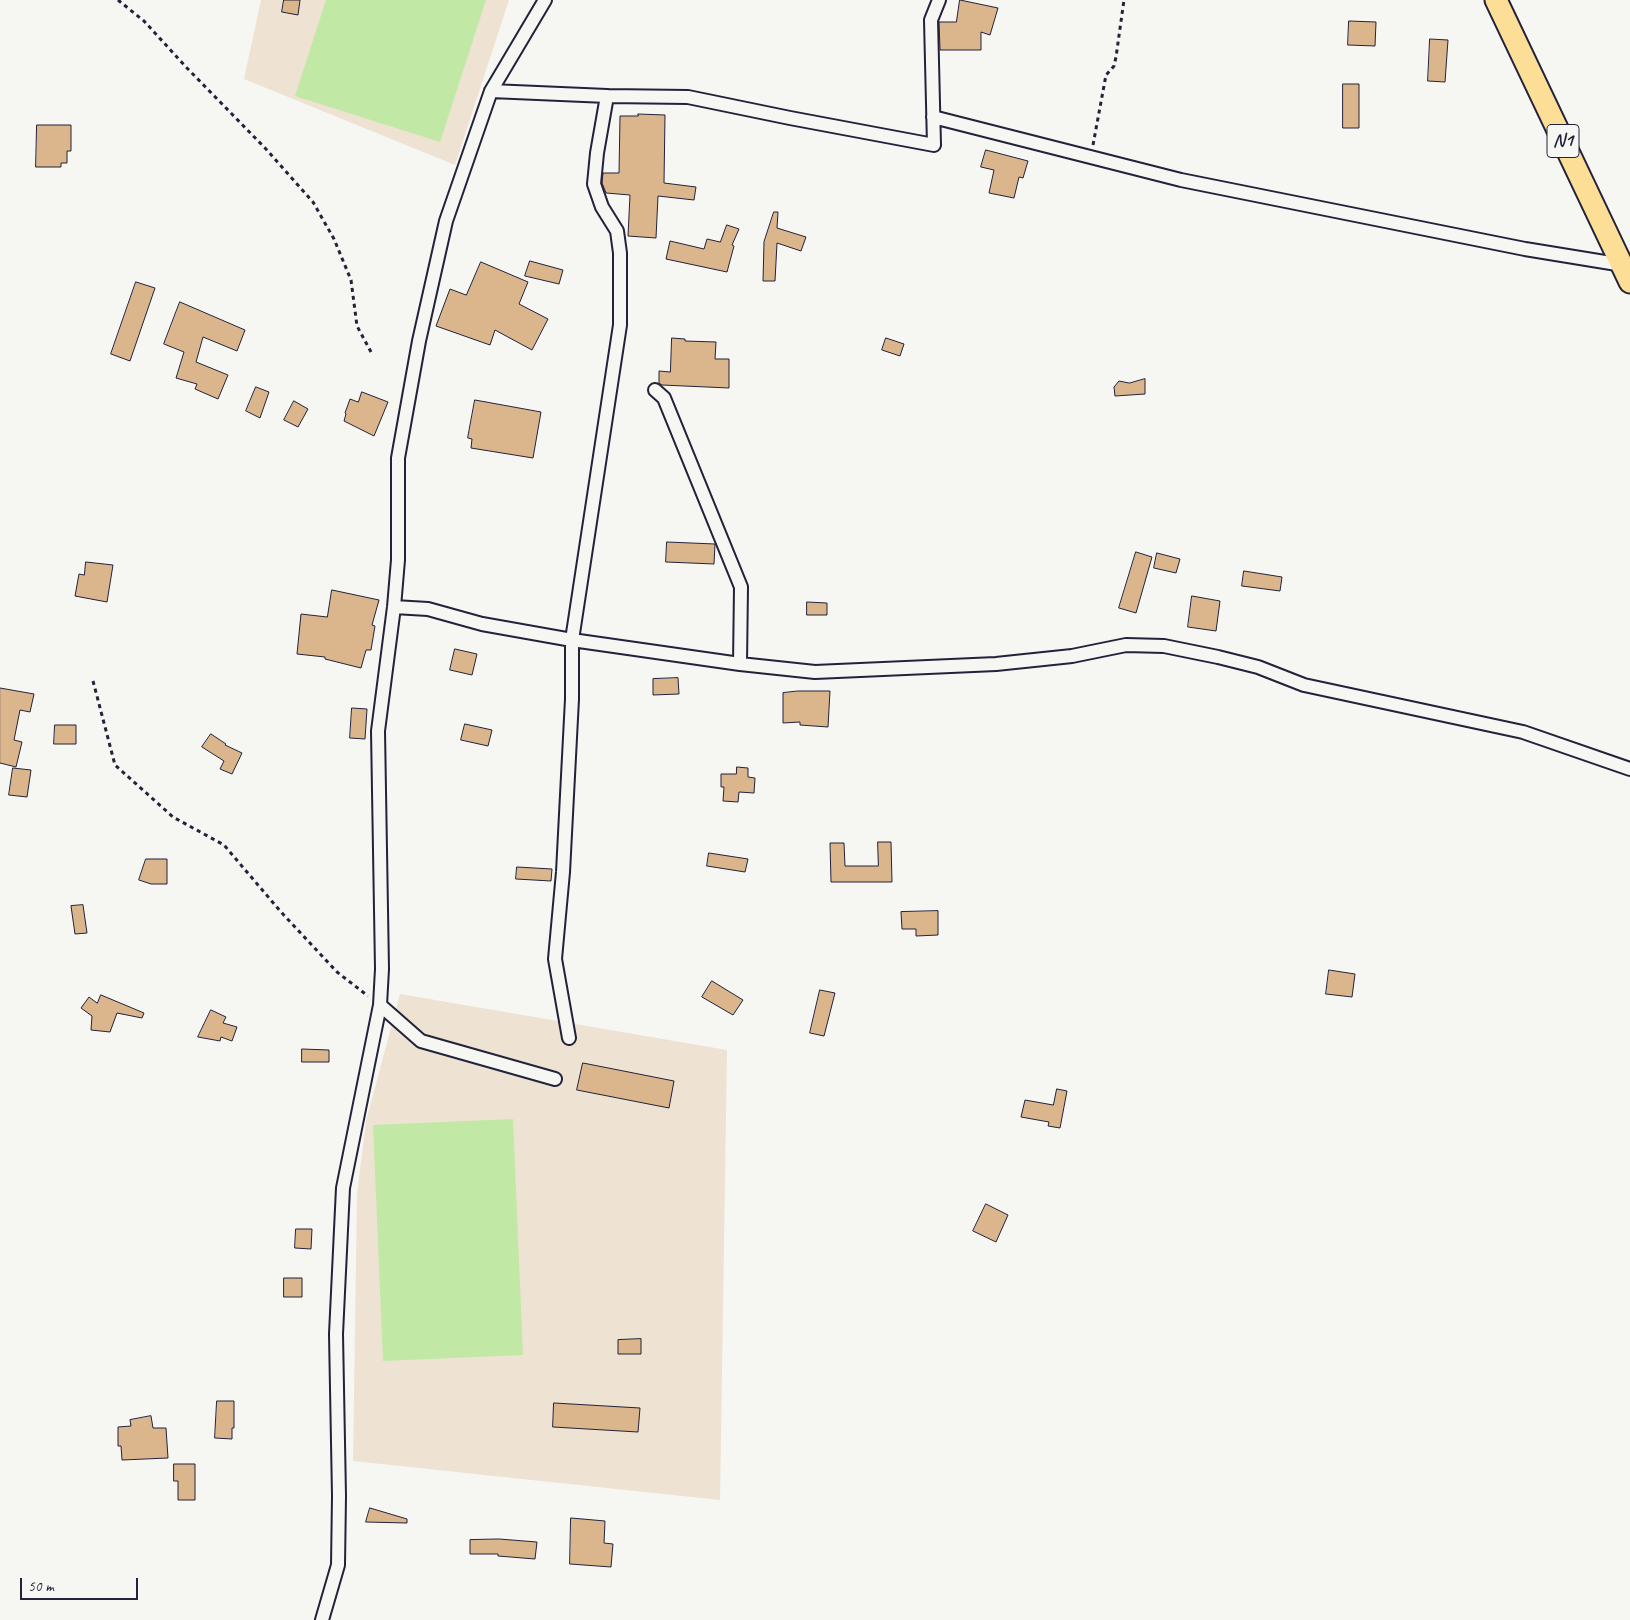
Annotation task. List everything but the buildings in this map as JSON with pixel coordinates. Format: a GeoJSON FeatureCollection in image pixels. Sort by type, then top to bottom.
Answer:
{"type":"FeatureCollection","features":[{"type":"Feature","properties":{"kind":"highway","name":"N1"},"geometry":{"type":"LineString","coordinates":[[1496,0],[1626,274]]}},
{"type":"Feature","properties":{"kind":"street"},"geometry":{"type":"LineString","coordinates":[[322,1620],[338,1566],[340,1496],[336,1334],[343,1188],[380,1005],[382,969],[378,731],[398,560],[398,458],[419,342],[446,221],[491,91],[545,0]]}},
{"type":"Feature","properties":{"kind":"street"},"geometry":{"type":"LineString","coordinates":[[491,91],[688,97],[934,145],[931,20],[939,0]]}},
{"type":"Feature","properties":{"kind":"street"},"geometry":{"type":"LineString","coordinates":[[569,1038],[555,959],[563,872],[572,699],[572,640],[620,325],[620,253],[617,231],[602,207],[594,184],[607,96]]}},
{"type":"Feature","properties":{"kind":"street"},"geometry":{"type":"LineString","coordinates":[[933,117],[1181,180],[1525,249],[1626,274]]}},
{"type":"Feature","properties":{"kind":"street"},"geometry":{"type":"LineString","coordinates":[[656,390],[664,398],[741,587],[740,664]]}},
{"type":"Feature","properties":{"kind":"street"},"geometry":{"type":"LineString","coordinates":[[394,607],[428,609],[482,624],[572,640],[740,664],[816,672],[1015,662],[1072,656],[1126,646],[1164,646],[1258,667],[1304,685],[1523,732],[1630,769]]}},
{"type":"Feature","properties":{"kind":"street"},"geometry":{"type":"LineString","coordinates":[[380,1005],[421,1041],[555,1079]]}},
{"type":"Feature","properties":{"kind":"path"},"geometry":{"type":"LineString","coordinates":[[118,0],[144,21],[314,202],[334,239],[350,280],[358,326],[371,352]]}},
{"type":"Feature","properties":{"kind":"path"},"geometry":{"type":"LineString","coordinates":[[1091,157],[1106,75],[1114,66],[1116,57],[1124,0]]}},
{"type":"Feature","properties":{"kind":"path"},"geometry":{"type":"LineString","coordinates":[[94,681],[115,765],[173,817],[224,845],[280,912],[337,972],[380,1005]]}},
{"type":"Feature","properties":{"kind":"shaded area"},"geometry":{"type":"Polygon","coordinates":[[[261,0],[509,0],[455,165],[244,79],[261,0]]]}},
{"type":"Feature","properties":{"kind":"shaded area"},"geometry":{"type":"Polygon","coordinates":[[[400,994],[727,1050],[720,1500],[353,1461],[357,1194],[366,1121],[400,994]]]}},
{"type":"Feature","properties":{"kind":"green space"},"geometry":{"type":"Polygon","coordinates":[[[326,0],[486,0],[440,142],[295,96],[326,0]]]}},
{"type":"Feature","properties":{"kind":"green space"},"geometry":{"type":"Polygon","coordinates":[[[513,1119],[523,1355],[383,1361],[373,1125],[513,1119]]]}}]}
